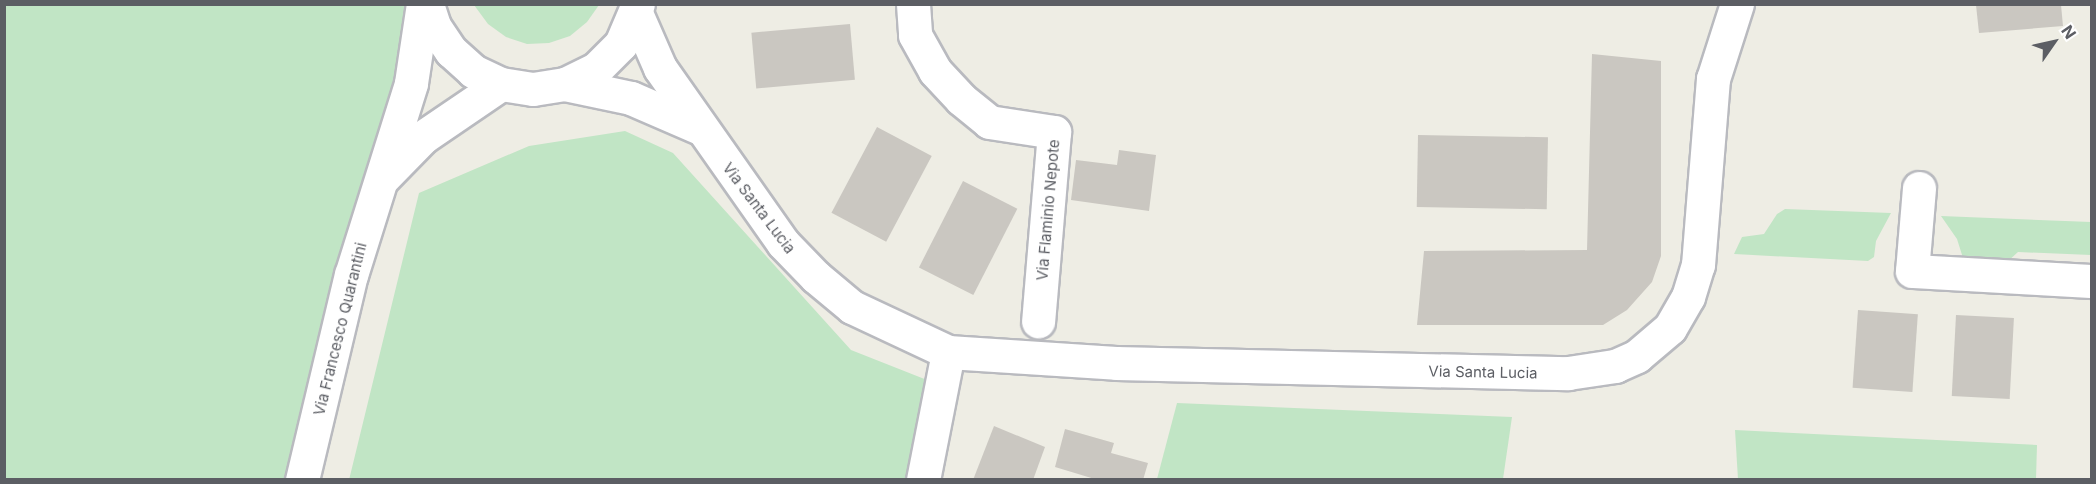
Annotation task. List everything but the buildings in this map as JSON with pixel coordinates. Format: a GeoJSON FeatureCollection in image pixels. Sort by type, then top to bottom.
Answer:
{"type":"FeatureCollection","features":[{"type":"Feature","properties":{"kind":"street","name":"Via Santa Lucia"},"geometry":{"type":"LineString","coordinates":[[425,4],[434,26],[451,51],[474,71],[501,84],[533,89],[565,84],[596,69],[621,45],[637,9]]}},
{"type":"Feature","properties":{"kind":"street","name":"Via Francesco Quarantini"},"geometry":{"type":"LineString","coordinates":[[302,480],[351,275],[411,83],[425,4]]}},
{"type":"Feature","properties":{"kind":"street","name":"Via Flaminio Nepote"},"geometry":{"type":"LineString","coordinates":[[913,4],[915,35],[935,72],[961,99],[989,122],[1054,132],[1038,321]]}},
{"type":"Feature","properties":{"kind":"street","name":"Via Santa Lucia"},"geometry":{"type":"LineString","coordinates":[[637,9],[660,68],[783,243],[816,278],[852,307],[948,352],[1093,363],[1568,374],[1615,366],[1638,356],[1670,328],[1688,297],[1698,265],[1713,79],[1737,4]]}},
{"type":"Feature","properties":{"kind":"street","name":"Via Francesco Quarantini"},"geometry":{"type":"LineString","coordinates":[[380,180],[423,137],[501,84]]}},
{"type":"Feature","properties":{"kind":"street","name":"Via Santa Lucia"},"geometry":{"type":"LineString","coordinates":[[565,84],[631,98],[700,128]]}},
{"type":"Feature","properties":{"kind":"street"},"geometry":{"type":"LineString","coordinates":[[1919,188],[1912,271],[2091,281]]}},
{"type":"Feature","properties":{"kind":"street"},"geometry":{"type":"LineString","coordinates":[[923,480],[948,352]]}},
{"type":"Feature","properties":{"kind":"green space"},"geometry":{"type":"Polygon","coordinates":[[[4,5],[410,5],[386,191],[288,479],[5,479],[4,5]]]}},
{"type":"Feature","properties":{"kind":"green space"},"geometry":{"type":"Polygon","coordinates":[[[474,5],[599,5],[587,22],[570,36],[549,43],[527,44],[506,37],[488,24],[474,5]]]}},
{"type":"Feature","properties":{"kind":"green space"},"geometry":{"type":"Polygon","coordinates":[[[625,131],[673,153],[851,350],[927,380],[905,479],[349,480],[419,193],[529,146],[625,131]]]}},
{"type":"Feature","properties":{"kind":"green space"},"geometry":{"type":"Polygon","coordinates":[[[1785,209],[1891,213],[1876,241],[1874,257],[1868,261],[1734,254],[1742,237],[1764,234],[1777,214],[1785,209]]]}},
{"type":"Feature","properties":{"kind":"green space"},"geometry":{"type":"Polygon","coordinates":[[[1941,216],[2091,222],[2091,255],[2018,252],[2007,262],[1963,258],[1957,239],[1941,216]]]}},
{"type":"Feature","properties":{"kind":"green space"},"geometry":{"type":"Polygon","coordinates":[[[1177,403],[1512,417],[1503,479],[1157,479],[1177,403]]]}},
{"type":"Feature","properties":{"kind":"green space"},"geometry":{"type":"Polygon","coordinates":[[[1735,430],[2037,445],[2036,479],[1738,479],[1735,430]]]}}]}
